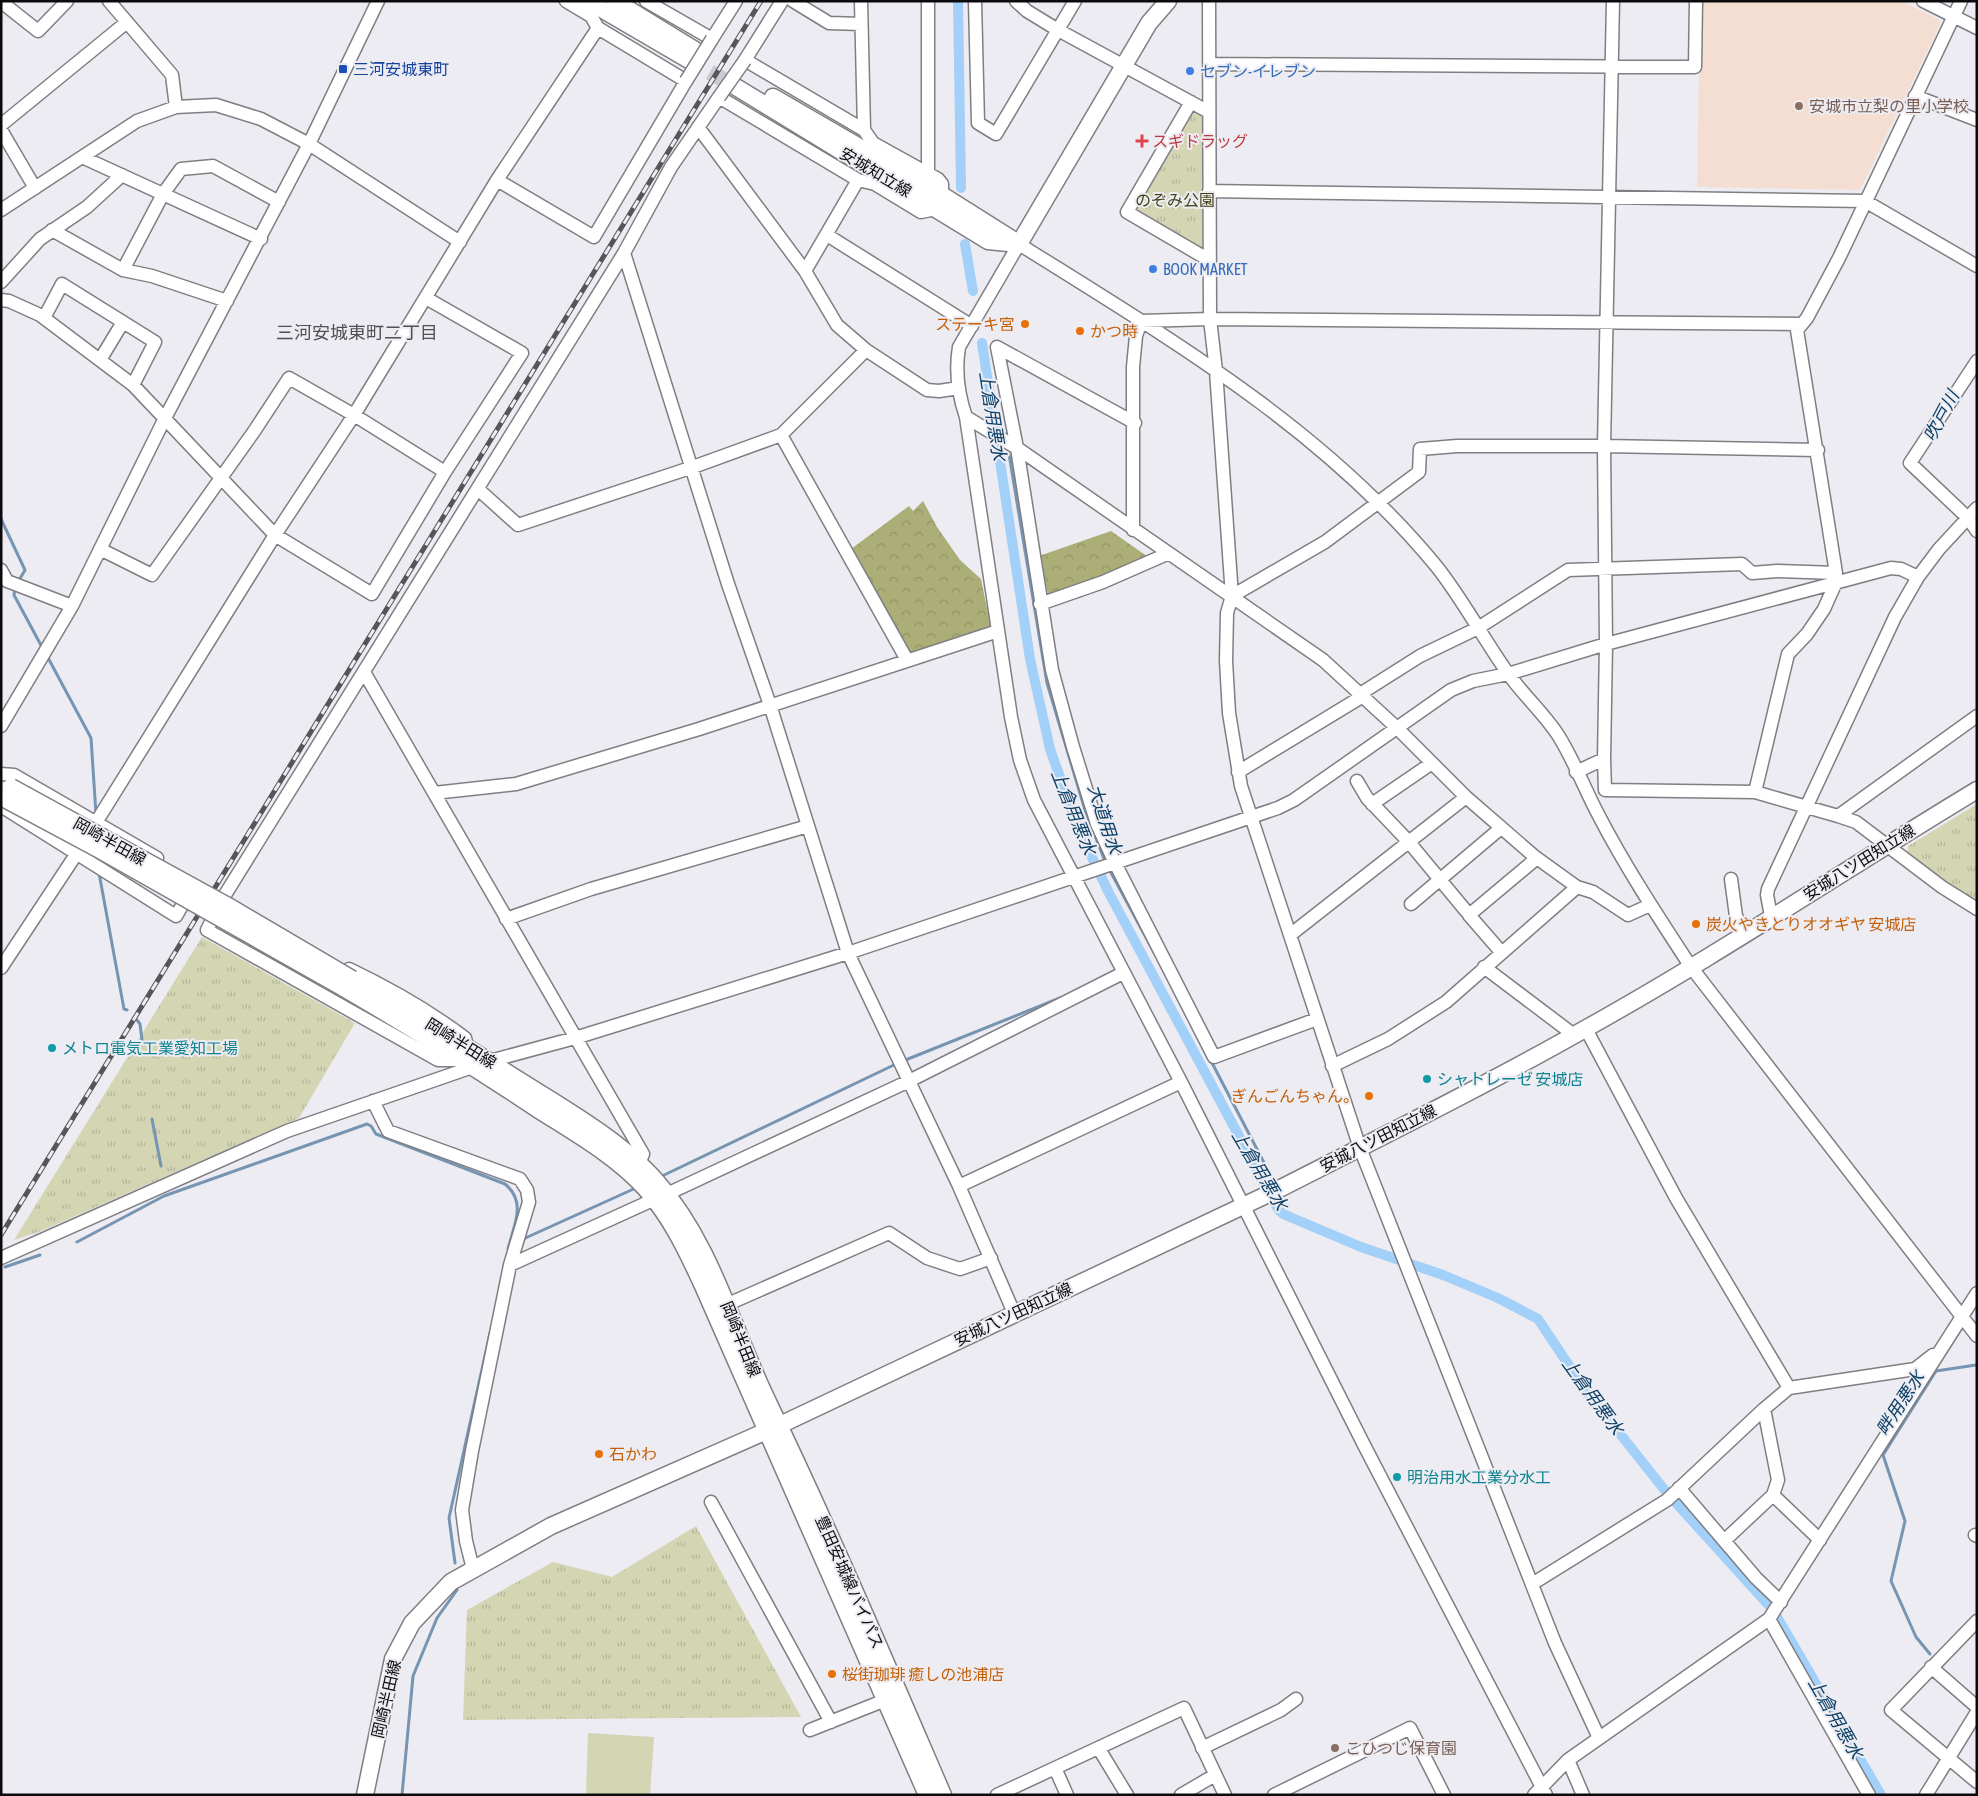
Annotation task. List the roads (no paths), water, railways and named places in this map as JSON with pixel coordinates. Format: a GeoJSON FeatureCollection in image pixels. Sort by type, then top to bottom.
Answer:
{"type":"FeatureCollection","features":[{"type":"Feature","properties":{"kind":"main road"},"geometry":{"type":"LineString","coordinates":[[588,1],[692,55],[615,1]]}},
{"type":"Feature","properties":{"kind":"main road"},"geometry":{"type":"LineString","coordinates":[[1019,244],[1149,23],[1168,1]]}},
{"type":"Feature","properties":{"kind":"main road","name":"安城知立線"},"geometry":{"type":"LineString","coordinates":[[739,83],[939,202],[1019,244]]}},
{"type":"Feature","properties":{"kind":"main road","name":"岡崎半田線"},"geometry":{"type":"LineString","coordinates":[[3,790],[228,906],[347,983],[412,1012],[464,1055],[475,1068],[596,1148],[661,1197],[773,1428]]}},
{"type":"Feature","properties":{"kind":"main road","name":"安城八ツ田知立線"},"geometry":{"type":"LineString","coordinates":[[773,1428],[1243,1204],[1282,1188],[1580,1032],[1691,967],[1977,790]]}},
{"type":"Feature","properties":{"kind":"main road","name":"岡崎半田線"},"geometry":{"type":"LineString","coordinates":[[464,1055],[490,1061],[572,1112],[639,1164],[661,1197],[694,1235],[728,1304],[767,1401],[773,1428]]}},
{"type":"Feature","properties":{"kind":"main road","name":"岡崎半田線"},"geometry":{"type":"LineString","coordinates":[[364,1795],[393,1659],[412,1623],[451,1582],[552,1526],[773,1428]]}},
{"type":"Feature","properties":{"kind":"main road","name":"豊田安城線バイパス"},"geometry":{"type":"LineString","coordinates":[[773,1428],[892,1698],[927,1795]]}},
{"type":"Feature","properties":{"kind":"main road","name":"豊田安城線バイパス"},"geometry":{"type":"LineString","coordinates":[[892,1698],[943,1795]]}},
{"type":"Feature","properties":{"kind":"street"},"geometry":{"type":"LineString","coordinates":[[4,4],[38,31],[67,1]]}},
{"type":"Feature","properties":{"kind":"street"},"geometry":{"type":"LineString","coordinates":[[109,1],[172,75],[176,107]]}},
{"type":"Feature","properties":{"kind":"street"},"geometry":{"type":"LineString","coordinates":[[1,726],[72,606],[164,420],[226,301],[261,239],[378,1]]}},
{"type":"Feature","properties":{"kind":"street"},"geometry":{"type":"LineString","coordinates":[[566,1],[591,16],[598,28],[686,81]]}},
{"type":"Feature","properties":{"kind":"street"},"geometry":{"type":"LineString","coordinates":[[646,1],[712,39]]}},
{"type":"Feature","properties":{"kind":"street"},"geometry":{"type":"LineString","coordinates":[[497,180],[594,236],[736,1]]}},
{"type":"Feature","properties":{"kind":"street"},"geometry":{"type":"LineString","coordinates":[[223,898],[335,963],[404,996],[435,1015],[465,1038],[464,1055],[438,1060],[206,930],[223,898],[479,490],[624,253],[671,167],[745,60],[782,1]]}},
{"type":"Feature","properties":{"kind":"street"},"geometry":{"type":"LineString","coordinates":[[793,1],[828,24],[861,24]]}},
{"type":"Feature","properties":{"kind":"street"},"geometry":{"type":"LineString","coordinates":[[861,1],[864,130]]}},
{"type":"Feature","properties":{"kind":"street"},"geometry":{"type":"LineString","coordinates":[[928,1],[928,174]]}},
{"type":"Feature","properties":{"kind":"street"},"geometry":{"type":"LineString","coordinates":[[975,1],[978,123],[996,134],[1075,1]]}},
{"type":"Feature","properties":{"kind":"street"},"geometry":{"type":"LineString","coordinates":[[1016,1],[1027,11],[1058,30],[1209,112]]}},
{"type":"Feature","properties":{"kind":"street"},"geometry":{"type":"LineString","coordinates":[[1209,1],[1210,319],[1216,371],[1232,596],[1228,614],[1226,661],[1229,713],[1238,772],[1360,1148],[1555,1643],[1599,1738]]}},
{"type":"Feature","properties":{"kind":"street"},"geometry":{"type":"LineString","coordinates":[[1613,1],[1604,446],[1606,568],[1605,790],[1755,792],[1838,816],[1856,822],[1942,886],[1977,909]]}},
{"type":"Feature","properties":{"kind":"street"},"geometry":{"type":"LineString","coordinates":[[1210,64],[1612,68],[1695,67],[1696,1]]}},
{"type":"Feature","properties":{"kind":"street"},"geometry":{"type":"LineString","coordinates":[[1923,1],[1977,28]]}},
{"type":"Feature","properties":{"kind":"street"},"geometry":{"type":"LineString","coordinates":[[1755,792],[1788,654],[1808,634],[1824,609],[1837,578],[1818,450],[1797,330],[1800,324],[1807,318],[1961,1]]}},
{"type":"Feature","properties":{"kind":"street"},"geometry":{"type":"LineString","coordinates":[[1,125],[127,22]]}},
{"type":"Feature","properties":{"kind":"street"},"geometry":{"type":"LineString","coordinates":[[1,968],[77,853],[275,535],[354,415],[497,180],[598,28]]}},
{"type":"Feature","properties":{"kind":"street"},"geometry":{"type":"LineString","coordinates":[[719,97],[858,180],[875,184],[921,212],[939,202],[942,184],[873,143],[864,130],[745,60]]}},
{"type":"Feature","properties":{"kind":"street"},"geometry":{"type":"LineString","coordinates":[[1915,96],[1977,120]]}},
{"type":"Feature","properties":{"kind":"street"},"geometry":{"type":"LineString","coordinates":[[1191,102],[1128,212],[1209,260]]}},
{"type":"Feature","properties":{"kind":"street"},"geometry":{"type":"LineString","coordinates":[[1,210],[137,121],[176,107],[216,105],[261,118],[309,144],[460,242]]}},
{"type":"Feature","properties":{"kind":"street"},"geometry":{"type":"LineString","coordinates":[[698,127],[805,271],[837,324],[866,350],[927,390],[939,392],[959,388]]}},
{"type":"Feature","properties":{"kind":"street"},"geometry":{"type":"LineString","coordinates":[[1,130],[35,188]]}},
{"type":"Feature","properties":{"kind":"street"},"geometry":{"type":"LineString","coordinates":[[82,157],[261,239]]}},
{"type":"Feature","properties":{"kind":"street"},"geometry":{"type":"LineString","coordinates":[[123,270],[163,194],[181,169],[213,166],[279,202]]}},
{"type":"Feature","properties":{"kind":"street"},"geometry":{"type":"LineString","coordinates":[[1,282],[40,238],[87,208],[122,175]]}},
{"type":"Feature","properties":{"kind":"street"},"geometry":{"type":"LineString","coordinates":[[805,271],[858,180]]}},
{"type":"Feature","properties":{"kind":"street"},"geometry":{"type":"LineString","coordinates":[[1209,191],[1865,201],[1977,266]]}},
{"type":"Feature","properties":{"kind":"street"},"geometry":{"type":"LineString","coordinates":[[52,230],[123,270],[152,276],[226,301]]}},
{"type":"Feature","properties":{"kind":"street"},"geometry":{"type":"LineString","coordinates":[[827,235],[972,326]]}},
{"type":"Feature","properties":{"kind":"street"},"geometry":{"type":"LineString","coordinates":[[1977,1293],[1962,1317],[1938,1352],[1769,1620],[1568,1760],[1541,1792],[1181,1082],[1034,800],[1020,760],[998,631],[966,417],[959,388],[957,361],[960,347],[1019,244],[1141,321],[1275,412],[1329,457],[1379,504],[1438,569],[1508,674],[1558,735],[1599,818],[1650,905],[1691,967],[1962,1317],[1977,1336]]}},
{"type":"Feature","properties":{"kind":"street"},"geometry":{"type":"LineString","coordinates":[[624,253],[693,467],[728,584],[770,706],[848,953],[959,1186],[1014,1313]]}},
{"type":"Feature","properties":{"kind":"street"},"geometry":{"type":"LineString","coordinates":[[44,318],[62,284],[155,342],[133,385]]}},
{"type":"Feature","properties":{"kind":"street"},"geometry":{"type":"LineString","coordinates":[[1,300],[9,301],[44,318],[133,385],[220,480],[275,535],[372,594],[445,472],[522,353],[426,298]]}},
{"type":"Feature","properties":{"kind":"street"},"geometry":{"type":"LineString","coordinates":[[1141,321],[1210,319],[1800,324]]}},
{"type":"Feature","properties":{"kind":"street"},"geometry":{"type":"LineString","coordinates":[[1134,530],[1135,423],[1133,367],[1136,336],[1141,321]]}},
{"type":"Feature","properties":{"kind":"street"},"geometry":{"type":"LineString","coordinates":[[100,360],[123,322]]}},
{"type":"Feature","properties":{"kind":"street"},"geometry":{"type":"LineString","coordinates":[[1135,423],[997,347],[1008,443],[1052,670],[1097,824],[1113,864],[1214,1057],[1317,1019]]}},
{"type":"Feature","properties":{"kind":"street"},"geometry":{"type":"LineString","coordinates":[[479,490],[518,524],[693,467],[781,435],[866,350]]}},
{"type":"Feature","properties":{"kind":"street"},"geometry":{"type":"LineString","coordinates":[[1977,361],[1910,463],[1972,513],[1977,531]]}},
{"type":"Feature","properties":{"kind":"street"},"geometry":{"type":"LineString","coordinates":[[100,549],[152,575],[220,480],[289,378],[354,415],[445,472]]}},
{"type":"Feature","properties":{"kind":"street"},"geometry":{"type":"LineString","coordinates":[[966,417],[1008,443],[1323,660],[1397,728],[1466,797],[1537,858],[1577,887],[1593,892],[1628,915],[1650,905]]}},
{"type":"Feature","properties":{"kind":"street"},"geometry":{"type":"LineString","coordinates":[[781,435],[907,660]]}},
{"type":"Feature","properties":{"kind":"street"},"geometry":{"type":"LineString","coordinates":[[1232,596],[1325,542],[1379,504],[1419,472],[1420,449],[1457,446],[1604,446],[1818,450]]}},
{"type":"Feature","properties":{"kind":"street"},"geometry":{"type":"LineString","coordinates":[[1772,916],[1767,895],[1768,888],[1808,808],[1855,701],[1895,617],[1918,576],[1939,549],[1972,513]]}},
{"type":"Feature","properties":{"kind":"street"},"geometry":{"type":"LineString","coordinates":[[1040,604],[1103,582],[1167,554]]}},
{"type":"Feature","properties":{"kind":"street"},"geometry":{"type":"LineString","coordinates":[[1238,772],[1362,695],[1420,656],[1478,628],[1568,570],[1742,564],[1752,573],[1777,571],[1837,578]]}},
{"type":"Feature","properties":{"kind":"street"},"geometry":{"type":"LineString","coordinates":[[1,1258],[287,1132],[373,1101],[475,1068],[490,1061],[575,1038],[848,953],[1252,817],[1294,800],[1452,690],[1468,682],[1508,674],[1837,578],[1891,568],[1901,569],[1918,576]]}},
{"type":"Feature","properties":{"kind":"street"},"geometry":{"type":"LineString","coordinates":[[3,580],[72,606]]}},
{"type":"Feature","properties":{"kind":"street"},"geometry":{"type":"LineString","coordinates":[[434,793],[516,784],[770,706],[998,631]]}},
{"type":"Feature","properties":{"kind":"street"},"geometry":{"type":"LineString","coordinates":[[364,672],[643,1154],[639,1164]]}},
{"type":"Feature","properties":{"kind":"street"},"geometry":{"type":"LineString","coordinates":[[1838,816],[1977,716]]}},
{"type":"Feature","properties":{"kind":"street"},"geometry":{"type":"LineString","coordinates":[[1576,772],[1604,759]]}},
{"type":"Feature","properties":{"kind":"street"},"geometry":{"type":"LineString","coordinates":[[1372,804],[1432,763]]}},
{"type":"Feature","properties":{"kind":"street"},"geometry":{"type":"LineString","coordinates":[[14,775],[197,881],[176,916],[77,853],[3,790],[14,775]]}},
{"type":"Feature","properties":{"kind":"street"},"geometry":{"type":"LineString","coordinates":[[1357,781],[1372,804],[1408,841],[1502,953]]}},
{"type":"Feature","properties":{"kind":"street"},"geometry":{"type":"LineString","coordinates":[[1290,935],[1466,797]]}},
{"type":"Feature","properties":{"kind":"street"},"geometry":{"type":"LineString","coordinates":[[506,918],[591,889],[808,826]]}},
{"type":"Feature","properties":{"kind":"street"},"geometry":{"type":"LineString","coordinates":[[1412,904],[1501,828]]}},
{"type":"Feature","properties":{"kind":"street"},"geometry":{"type":"LineString","coordinates":[[1471,914],[1537,858]]}},
{"type":"Feature","properties":{"kind":"street"},"geometry":{"type":"LineString","coordinates":[[1731,879],[1736,916],[1745,933]]}},
{"type":"Feature","properties":{"kind":"street"},"geometry":{"type":"LineString","coordinates":[[1332,1066],[1388,1039],[1446,1002],[1577,887]]}},
{"type":"Feature","properties":{"kind":"street"},"geometry":{"type":"LineString","coordinates":[[1484,967],[1580,1032],[1676,1198],[1790,1388]]}},
{"type":"Feature","properties":{"kind":"street"},"geometry":{"type":"LineString","coordinates":[[510,1265],[661,1197],[909,1080],[1123,973]]}},
{"type":"Feature","properties":{"kind":"street"},"geometry":{"type":"LineString","coordinates":[[959,1186],[1181,1082]]}},
{"type":"Feature","properties":{"kind":"street"},"geometry":{"type":"LineString","coordinates":[[373,1101],[388,1131],[520,1179],[527,1190],[529,1202],[510,1265],[472,1451],[462,1510],[466,1541],[473,1569]]}},
{"type":"Feature","properties":{"kind":"street"},"geometry":{"type":"LineString","coordinates":[[728,1304],[889,1233],[927,1258],[960,1269],[991,1258]]}},
{"type":"Feature","properties":{"kind":"street"},"geometry":{"type":"LineString","coordinates":[[1532,1584],[1674,1493],[1764,1409],[1790,1388],[1915,1369],[1938,1352]]}},
{"type":"Feature","properties":{"kind":"street"},"geometry":{"type":"LineString","coordinates":[[1725,1540],[1773,1495],[1778,1480],[1764,1409]]}},
{"type":"Feature","properties":{"kind":"street"},"geometry":{"type":"LineString","coordinates":[[1674,1493],[1725,1540],[1779,1605]]}},
{"type":"Feature","properties":{"kind":"street"},"geometry":{"type":"LineString","coordinates":[[1773,1495],[1820,1540]]}},
{"type":"Feature","properties":{"kind":"street"},"geometry":{"type":"LineString","coordinates":[[711,1502],[831,1722]]}},
{"type":"Feature","properties":{"kind":"street"},"geometry":{"type":"LineString","coordinates":[[1769,1620],[1869,1795]]}},
{"type":"Feature","properties":{"kind":"street"},"geometry":{"type":"LineString","coordinates":[[1975,1625],[1890,1710],[1977,1782]]}},
{"type":"Feature","properties":{"kind":"street"},"geometry":{"type":"LineString","coordinates":[[1931,1667],[1977,1707]]}},
{"type":"Feature","properties":{"kind":"street"},"geometry":{"type":"LineString","coordinates":[[810,1730],[892,1698]]}},
{"type":"Feature","properties":{"kind":"street"},"geometry":{"type":"LineString","coordinates":[[1202,1748],[1281,1710],[1296,1700]]}},
{"type":"Feature","properties":{"kind":"street"},"geometry":{"type":"LineString","coordinates":[[997,1795],[1184,1708],[1225,1795]]}},
{"type":"Feature","properties":{"kind":"street"},"geometry":{"type":"LineString","coordinates":[[1926,1795],[1977,1712]]}},
{"type":"Feature","properties":{"kind":"street"},"geometry":{"type":"LineString","coordinates":[[1274,1795],[1410,1728],[1444,1795]]}},
{"type":"Feature","properties":{"kind":"street"},"geometry":{"type":"LineString","coordinates":[[1099,1748],[1127,1795]]}},
{"type":"Feature","properties":{"kind":"street"},"geometry":{"type":"LineString","coordinates":[[1568,1760],[1582,1795]]}},
{"type":"Feature","properties":{"kind":"street"},"geometry":{"type":"LineString","coordinates":[[1056,1768],[1067,1795]]}},
{"type":"Feature","properties":{"kind":"street"},"geometry":{"type":"LineString","coordinates":[[1181,1795],[1216,1775]]}},
{"type":"Feature","properties":{"kind":"waterway","name":"上倉用悪水"},"geometry":{"type":"LineString","coordinates":[[958,1],[961,188]]}},
{"type":"Feature","properties":{"kind":"waterway","name":"上倉用悪水"},"geometry":{"type":"LineString","coordinates":[[965,244],[973,291]]}},
{"type":"Feature","properties":{"kind":"waterway","name":"上倉用悪水"},"geometry":{"type":"LineString","coordinates":[[982,343],[1030,659],[1050,749],[1078,828],[1109,893],[1278,1209],[1283,1214],[1361,1247],[1443,1275],[1498,1298],[1538,1319],[1586,1391],[1667,1493],[1773,1610],[1881,1795]]}},
{"type":"Feature","properties":{"kind":"waterway","name":"大道用水"},"geometry":{"type":"LineString","coordinates":[[1008,448],[1047,683],[1085,810],[1106,864]]}},
{"type":"Feature","properties":{"kind":"waterway"},"geometry":{"type":"LineString","coordinates":[[1,519],[25,570],[18,582]]}},
{"type":"Feature","properties":{"kind":"waterway"},"geometry":{"type":"LineString","coordinates":[[15,588],[14,595],[43,649]]}},
{"type":"Feature","properties":{"kind":"waterway"},"geometry":{"type":"LineString","coordinates":[[46,654],[91,738],[96,814]]}},
{"type":"Feature","properties":{"kind":"waterway","name":"大道用水"},"geometry":{"type":"LineString","coordinates":[[1109,869],[1156,956]]}},
{"type":"Feature","properties":{"kind":"waterway"},"geometry":{"type":"LineString","coordinates":[[99,873],[124,1009],[127,1010]]}},
{"type":"Feature","properties":{"kind":"waterway"},"geometry":{"type":"LineString","coordinates":[[903,1061],[1060,998]]}},
{"type":"Feature","properties":{"kind":"waterway"},"geometry":{"type":"LineString","coordinates":[[137,1020],[140,1024],[142,1040]]}},
{"type":"Feature","properties":{"kind":"waterway","name":"大道用水"},"geometry":{"type":"LineString","coordinates":[[1210,1059],[1271,1176]]}},
{"type":"Feature","properties":{"kind":"waterway"},"geometry":{"type":"LineString","coordinates":[[660,1177],[898,1063]]}},
{"type":"Feature","properties":{"kind":"waterway"},"geometry":{"type":"LineString","coordinates":[[152,1119],[161,1166]]}},
{"type":"Feature","properties":{"kind":"waterway"},"geometry":{"type":"LineString","coordinates":[[77,1242],[164,1196],[367,1124],[371,1126],[376,1134],[505,1184],[516,1198],[517,1206],[517,1214],[508,1249]]}},
{"type":"Feature","properties":{"kind":"waterway"},"geometry":{"type":"LineString","coordinates":[[521,1240],[638,1187]]}},
{"type":"Feature","properties":{"kind":"waterway"},"geometry":{"type":"LineString","coordinates":[[5,1267],[40,1255]]}},
{"type":"Feature","properties":{"kind":"waterway"},"geometry":{"type":"LineString","coordinates":[[455,1563],[449,1518],[490,1333]]}},
{"type":"Feature","properties":{"kind":"waterway","name":"畔用悪水"},"geometry":{"type":"LineString","coordinates":[[1930,1654],[1916,1637],[1891,1581],[1905,1521],[1883,1455],[1936,1371],[1976,1365]]}},
{"type":"Feature","properties":{"kind":"waterway"},"geometry":{"type":"LineString","coordinates":[[402,1795],[413,1676],[437,1618],[457,1590]]}},
{"type":"Feature","properties":{"kind":"tunnel"},"geometry":{"type":"LineString","coordinates":[[689,60],[736,87]]}},
{"type":"Feature","properties":{"kind":"railway"},"geometry":{"type":"LineString","coordinates":[[1,1235],[761,1]]}},
{"type":"Feature","properties":{"kind":"place","name":"三河安城東町"},"geometry":{"type":"Point","coordinates":[343,69]}},
{"type":"Feature","properties":{"kind":"place","name":"セブン-イレブン"},"geometry":{"type":"Point","coordinates":[1190,71]}},
{"type":"Feature","properties":{"kind":"place","name":"安城市立梨の里小学校"},"geometry":{"type":"Point","coordinates":[1799,106]}},
{"type":"Feature","properties":{"kind":"place","name":"スギドラッグ"},"geometry":{"type":"Point","coordinates":[1142,141]}},
{"type":"Feature","properties":{"kind":"place","name":"BOOK MARKET"},"geometry":{"type":"Point","coordinates":[1153,269]}},
{"type":"Feature","properties":{"kind":"place","name":"ステーキ宮"},"geometry":{"type":"Point","coordinates":[1025,324]}},
{"type":"Feature","properties":{"kind":"place","name":"かつ時"},"geometry":{"type":"Point","coordinates":[1080,331]}},
{"type":"Feature","properties":{"kind":"place","name":"炭火やきとりオオギヤ 安城店"},"geometry":{"type":"Point","coordinates":[1696,924]}},
{"type":"Feature","properties":{"kind":"place","name":"メトロ電気工業愛知工場"},"geometry":{"type":"Point","coordinates":[52,1048]}},
{"type":"Feature","properties":{"kind":"place","name":"シャトレーゼ 安城店"},"geometry":{"type":"Point","coordinates":[1427,1079]}},
{"type":"Feature","properties":{"kind":"place","name":"ぎんごんちゃん。"},"geometry":{"type":"Point","coordinates":[1369,1096]}},
{"type":"Feature","properties":{"kind":"place","name":"石かわ"},"geometry":{"type":"Point","coordinates":[599,1454]}},
{"type":"Feature","properties":{"kind":"place","name":"明治用水工業分水工"},"geometry":{"type":"Point","coordinates":[1397,1477]}},
{"type":"Feature","properties":{"kind":"place","name":"桜街珈琲 癒しの池浦店"},"geometry":{"type":"Point","coordinates":[832,1674]}},
{"type":"Feature","properties":{"kind":"place","name":"こひつじ保育園"},"geometry":{"type":"Point","coordinates":[1335,1748]}},
{"type":"Feature","properties":{"kind":"district","name":"三河安城東町二丁目"},"geometry":{"type":"Point","coordinates":[357,332]}},
{"type":"Feature","properties":{"kind":"park label","name":"のぞみ公園"},"geometry":{"type":"Point","coordinates":[1175,200]}},
{"type":"Feature","properties":{"kind":"water label","name":"吹戸川"},"geometry":{"type":"Point","coordinates":[1941,416]}}]}
